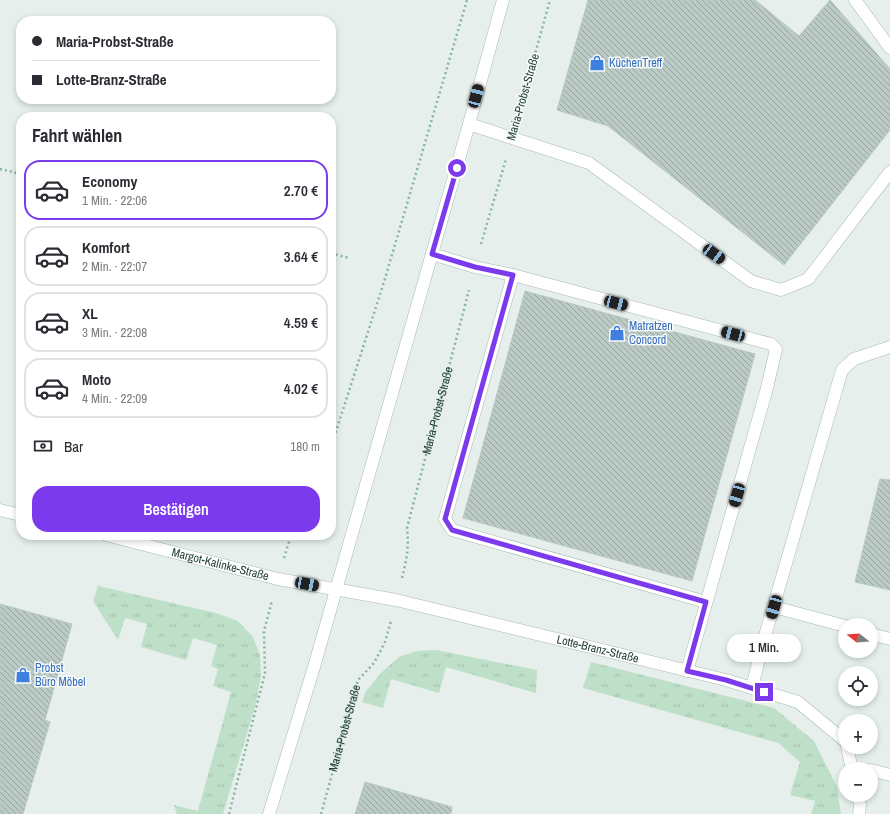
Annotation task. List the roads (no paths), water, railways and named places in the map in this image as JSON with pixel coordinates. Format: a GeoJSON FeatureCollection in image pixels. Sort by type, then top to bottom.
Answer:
{"type":"FeatureCollection","features":[{"type":"Feature","properties":{"kind":"street"},"geometry":{"type":"LineString","coordinates":[[270,814],[432,254],[503,0]]}},
{"type":"Feature","properties":{"kind":"street"},"geometry":{"type":"LineString","coordinates":[[855,0],[890,48]]}},
{"type":"Feature","properties":{"kind":"street"},"geometry":{"type":"LineString","coordinates":[[469,124],[589,163],[751,281],[781,290],[808,279],[890,172]]}},
{"type":"Feature","properties":{"kind":"street"},"geometry":{"type":"LineString","coordinates":[[432,254],[475,267],[513,275],[772,344],[776,349],[767,388],[687,671]]}},
{"type":"Feature","properties":{"kind":"street"},"geometry":{"type":"LineString","coordinates":[[513,275],[445,519],[452,530],[706,602]]}},
{"type":"Feature","properties":{"kind":"street"},"geometry":{"type":"LineString","coordinates":[[752,688],[842,370],[854,359],[890,347]]}},
{"type":"Feature","properties":{"kind":"street"},"geometry":{"type":"LineString","coordinates":[[0,510],[16,514]]}},
{"type":"Feature","properties":{"kind":"street","name":"Margot-Kalinke-Straße"},"geometry":{"type":"LineString","coordinates":[[126,540],[278,579],[335,590]]}},
{"type":"Feature","properties":{"kind":"street","name":"Lotte-Branz-Straße"},"geometry":{"type":"LineString","coordinates":[[335,590],[396,600],[726,680],[798,702],[838,735]]}},
{"type":"Feature","properties":{"kind":"street"},"geometry":{"type":"LineString","coordinates":[[774,607],[838,624]]}},
{"type":"Feature","properties":{"kind":"street"},"geometry":{"type":"LineString","coordinates":[[878,636],[890,639]]}},
{"type":"Feature","properties":{"kind":"street"},"geometry":{"type":"LineString","coordinates":[[878,771],[890,775]]}},
{"type":"Feature","properties":{"kind":"street"},"geometry":{"type":"LineString","coordinates":[[859,802],[859,814]]}},
{"type":"Feature","properties":{"kind":"place","name":"KüchenTreff"},"geometry":{"type":"Point","coordinates":[597,63]}},
{"type":"Feature","properties":{"kind":"place","name":"Matratzen Concord"},"geometry":{"type":"Point","coordinates":[617,333]}},
{"type":"Feature","properties":{"kind":"place","name":"Probst Büro Möbel"},"geometry":{"type":"Point","coordinates":[23,675]}}]}
